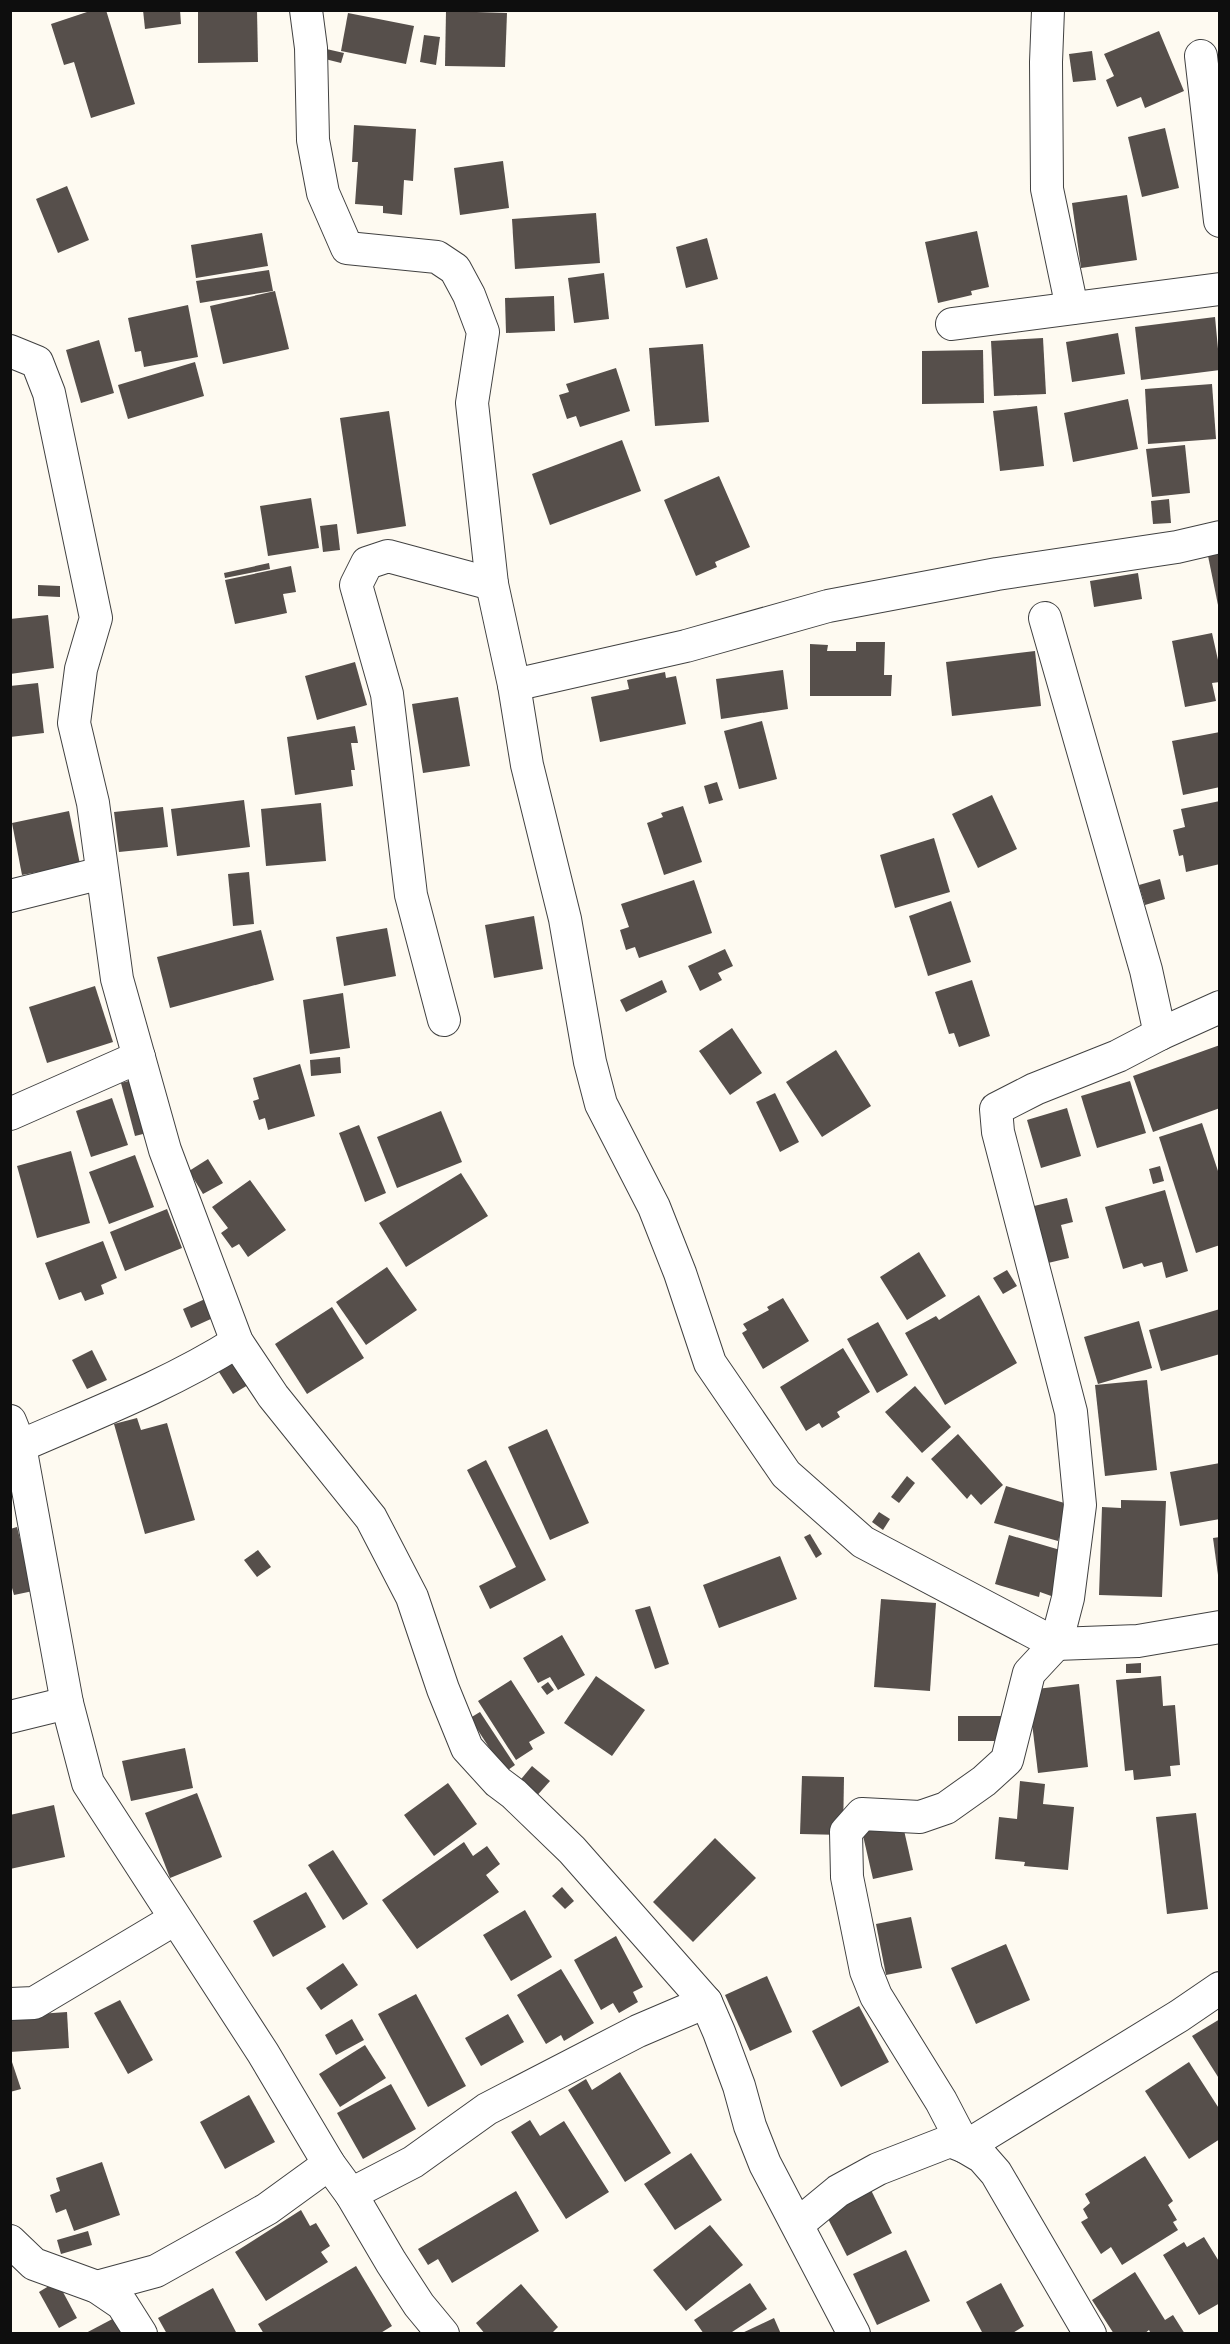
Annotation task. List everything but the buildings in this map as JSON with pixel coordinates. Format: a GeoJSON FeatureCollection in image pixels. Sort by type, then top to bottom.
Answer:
{"type":"FeatureCollection","features":[{"type":"Feature","properties":{"kind":"street"},"geometry":{"type":"LineString","coordinates":[[306,10],[311,48],[313,140],[323,193],[347,248],[437,257],[455,269],[469,295],[483,332],[472,403],[492,584],[514,686],[527,765],[565,919],[590,1062],[601,1104],[654,1207],[680,1273],[710,1363],[786,1474],[863,1542],[1056,1644],[1138,1641],[1220,1627]]}},
{"type":"Feature","properties":{"kind":"street"},"geometry":{"type":"LineString","coordinates":[[1048,10],[1047,189],[1072,308]]}},
{"type":"Feature","properties":{"kind":"street"},"geometry":{"type":"LineString","coordinates":[[1201,56],[1220,221]]}},
{"type":"Feature","properties":{"kind":"street"},"geometry":{"type":"LineString","coordinates":[[952,324],[1220,289]]}},
{"type":"Feature","properties":{"kind":"street"},"geometry":{"type":"LineString","coordinates":[[10,351],[37,362],[49,393],[96,618],[81,669],[74,723],[93,803],[117,979],[165,1150],[237,1342],[273,1396],[371,1518],[412,1597],[443,1689],[467,1748],[498,1782],[514,1794],[579,1858],[706,2002],[739,2086],[750,2126],[765,2164],[854,2334]]}},
{"type":"Feature","properties":{"kind":"street"},"geometry":{"type":"LineString","coordinates":[[514,686],[686,646],[828,606],[997,574],[1177,547],[1220,537]]}},
{"type":"Feature","properties":{"kind":"street"},"geometry":{"type":"LineString","coordinates":[[444,1020],[411,895],[387,694],[356,585],[367,563],[388,556],[492,584]]}},
{"type":"Feature","properties":{"kind":"street"},"geometry":{"type":"LineString","coordinates":[[1045,618],[1146,970],[1160,1034]]}},
{"type":"Feature","properties":{"kind":"street"},"geometry":{"type":"LineString","coordinates":[[10,896],[102,873]]}},
{"type":"Feature","properties":{"kind":"street"},"geometry":{"type":"LineString","coordinates":[[965,2146],[941,2101],[876,1996],[866,1971],[847,1877],[846,1832],[862,1814],[920,1817],[945,1808],[984,1781],[1007,1760],[1029,1672],[1056,1644],[1068,1598],[1080,1505],[1071,1412],[998,1132],[996,1109],[1035,1089],[1118,1056],[1220,1007]]}},
{"type":"Feature","properties":{"kind":"street"},"geometry":{"type":"LineString","coordinates":[[10,1114],[139,1057]]}},
{"type":"Feature","properties":{"kind":"street"},"geometry":{"type":"LineString","coordinates":[[237,1342],[156,1388],[100,1410],[15,1434],[20,1503],[88,1783],[263,2053],[329,2164],[351,2194],[436,2332]]}},
{"type":"Feature","properties":{"kind":"street"},"geometry":{"type":"LineString","coordinates":[[10,1717],[67,1702]]}},
{"type":"Feature","properties":{"kind":"street"},"geometry":{"type":"LineString","coordinates":[[10,2004],[34,2003],[175,1919]]}},
{"type":"Feature","properties":{"kind":"street"},"geometry":{"type":"LineString","coordinates":[[965,2146],[1179,2016],[1220,1988]]}},
{"type":"Feature","properties":{"kind":"street"},"geometry":{"type":"LineString","coordinates":[[351,2194],[413,2162],[487,2109],[638,2031],[706,2002]]}},
{"type":"Feature","properties":{"kind":"street"},"geometry":{"type":"LineString","coordinates":[[798,2224],[838,2191],[878,2169],[950,2141],[965,2146],[981,2157],[996,2173],[1089,2334]]}},
{"type":"Feature","properties":{"kind":"street"},"geometry":{"type":"LineString","coordinates":[[97,2287],[156,2271],[267,2209],[329,2164]]}},
{"type":"Feature","properties":{"kind":"street"},"geometry":{"type":"LineString","coordinates":[[10,2241],[33,2264],[97,2287],[122,2304],[141,2334]]}}]}
